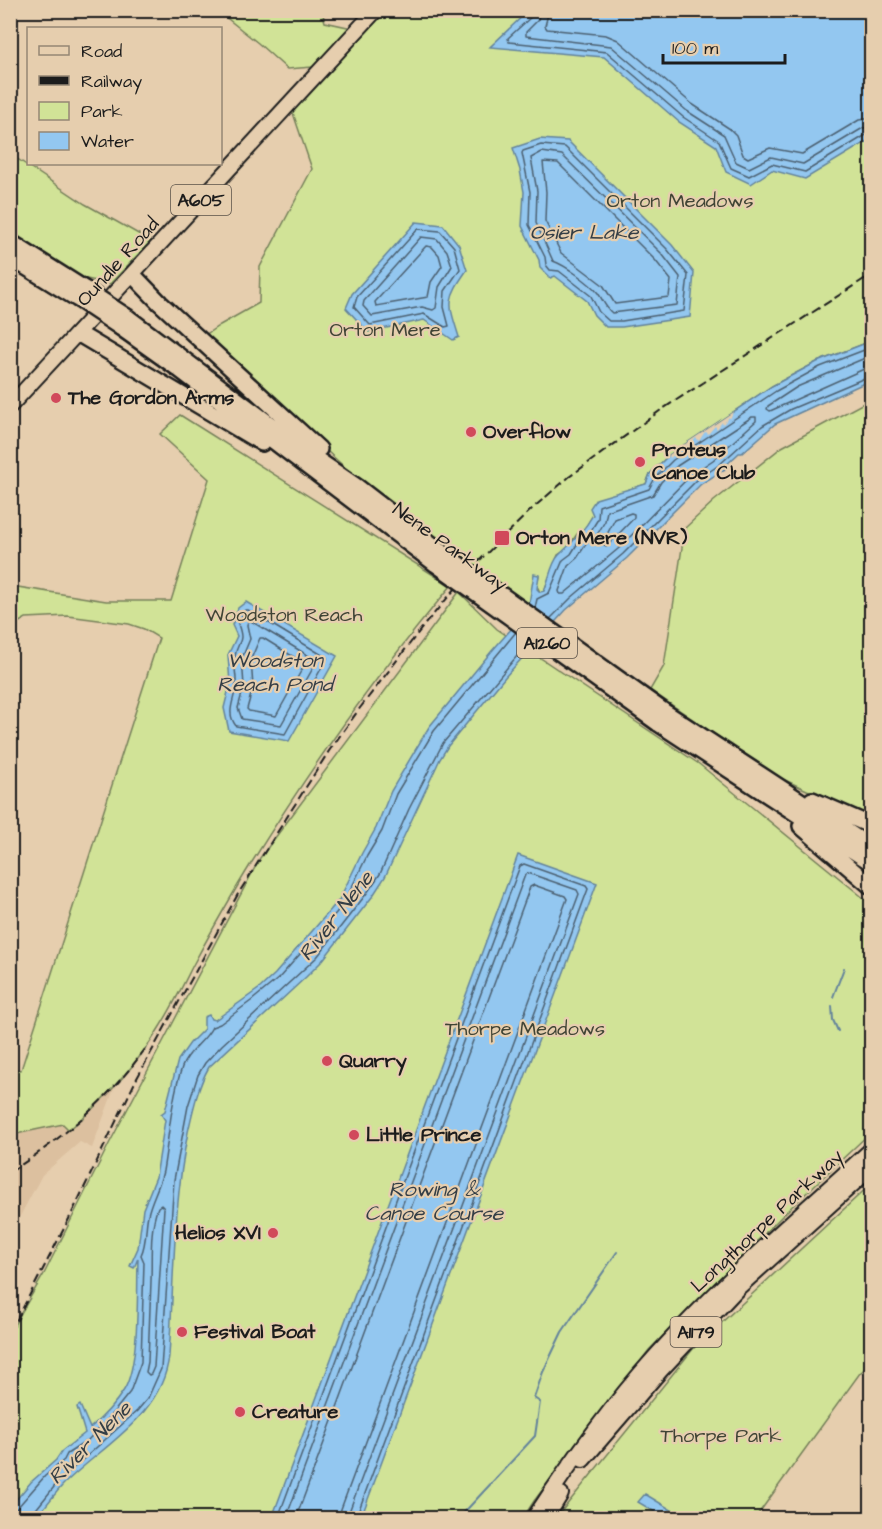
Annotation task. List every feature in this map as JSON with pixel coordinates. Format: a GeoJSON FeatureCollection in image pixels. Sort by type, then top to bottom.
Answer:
{"type":"FeatureCollection","features":[{"type":"Feature","properties":{"kind":"highway","name":"Nene Parkway"},"geometry":{"type":"LineString","coordinates":[[10,242],[316,459],[351,491],[440,559],[662,718],[764,785],[872,863]]}},
{"type":"Feature","properties":{"kind":"highway","name":"Nene Parkway"},"geometry":{"type":"LineString","coordinates":[[10,257],[82,295]]}},
{"type":"Feature","properties":{"kind":"highway"},"geometry":{"type":"LineString","coordinates":[[133,275],[351,491]]}},
{"type":"Feature","properties":{"kind":"highway"},"geometry":{"type":"LineString","coordinates":[[79,334],[250,436],[351,491]]}},
{"type":"Feature","properties":{"kind":"highway"},"geometry":{"type":"LineString","coordinates":[[764,785],[872,826]]}},
{"type":"Feature","properties":{"kind":"highway"},"geometry":{"type":"LineString","coordinates":[[764,785],[872,886]]}},
{"type":"Feature","properties":{"kind":"highway","name":"Nene Parkway"},"geometry":{"type":"LineString","coordinates":[[764,785],[872,848]]}},
{"type":"Feature","properties":{"kind":"main road","name":"Oundle Road"},"geometry":{"type":"LineString","coordinates":[[10,406],[79,334],[240,159],[268,125],[376,10]]}},
{"type":"Feature","properties":{"kind":"main road","name":"Longthorpe Parkway"},"geometry":{"type":"LineString","coordinates":[[534,1518],[569,1463],[653,1358],[731,1278],[872,1149]]}},
{"type":"Feature","properties":{"kind":"main road","name":"Longthorpe Parkway"},"geometry":{"type":"LineString","coordinates":[[546,1518],[577,1468],[661,1370],[739,1287],[872,1167]]}},
{"type":"Feature","properties":{"kind":"shaded area"},"geometry":{"type":"Polygon","coordinates":[[[123,1065],[92,1148],[80,1142],[42,1175],[11,1233],[11,1135],[63,1123],[123,1065]]]}},
{"type":"Feature","properties":{"kind":"green space"},"geometry":{"type":"Polygon","coordinates":[[[218,11],[322,11],[325,22],[352,28],[313,67],[287,69],[218,11]]]}},
{"type":"Feature","properties":{"kind":"green space","name":"Orton Meadows"},"geometry":{"type":"Polygon","coordinates":[[[386,11],[871,11],[871,341],[817,362],[772,386],[669,455],[650,474],[646,484],[597,500],[593,515],[585,528],[577,534],[566,550],[558,555],[544,591],[540,592],[537,586],[539,575],[529,606],[420,532],[362,483],[202,337],[259,303],[260,267],[312,169],[292,110],[307,97],[386,11]]]}},
{"type":"Feature","properties":{"kind":"green space"},"geometry":{"type":"Polygon","coordinates":[[[10,154],[85,204],[151,241],[110,284],[82,278],[11,234],[10,154]]]}},
{"type":"Feature","properties":{"kind":"green space"},"geometry":{"type":"Polygon","coordinates":[[[871,399],[871,819],[776,776],[650,690],[664,666],[685,528],[714,501],[782,447],[871,399]]]}},
{"type":"Feature","properties":{"kind":"green space","name":"Woodston Reach"},"geometry":{"type":"Polygon","coordinates":[[[180,415],[451,586],[371,686],[298,791],[229,900],[152,1040],[131,1068],[95,1107],[69,1130],[63,1124],[11,1135],[10,1068],[21,1070],[159,638],[144,629],[129,624],[68,616],[26,618],[11,627],[11,586],[106,601],[171,601],[209,479],[160,434],[180,415]]]}},
{"type":"Feature","properties":{"kind":"green space","name":"Thorpe Meadows"},"geometry":{"type":"Polygon","coordinates":[[[459,592],[497,629],[699,764],[871,904],[871,1132],[785,1213],[649,1350],[523,1518],[11,1518],[11,1330],[44,1274],[109,1144],[260,858],[459,592]]]}},
{"type":"Feature","properties":{"kind":"green space","name":"Thorpe Park"},"geometry":{"type":"Polygon","coordinates":[[[871,1184],[871,1363],[860,1373],[757,1518],[556,1518],[693,1349],[871,1184]]]}},
{"type":"Feature","properties":{"kind":"water"},"geometry":{"type":"Polygon","coordinates":[[[529,10],[871,11],[871,139],[805,179],[772,170],[751,184],[726,172],[716,146],[679,122],[604,57],[490,47],[529,10]]]}},
{"type":"Feature","properties":{"kind":"water","name":"Osier Lake"},"geometry":{"type":"Polygon","coordinates":[[[540,139],[568,141],[672,245],[694,273],[690,317],[622,327],[606,327],[594,315],[587,301],[555,276],[550,278],[540,268],[539,260],[522,226],[524,192],[513,148],[540,139]]]}},
{"type":"Feature","properties":{"kind":"water","name":"Orton Mere"},"geometry":{"type":"Polygon","coordinates":[[[416,222],[443,225],[459,245],[467,270],[452,295],[451,308],[459,337],[453,340],[424,320],[368,332],[346,308],[352,294],[416,222]]]}},
{"type":"Feature","properties":{"kind":"water","name":"River Nene"},"geometry":{"type":"Polygon","coordinates":[[[871,341],[871,380],[775,424],[742,453],[739,453],[725,466],[725,469],[701,484],[627,558],[566,610],[505,677],[448,746],[385,877],[372,897],[322,961],[209,1067],[196,1098],[183,1160],[177,1216],[169,1356],[164,1377],[155,1396],[128,1429],[62,1486],[36,1518],[11,1518],[10,1507],[31,1482],[56,1460],[62,1451],[85,1433],[77,1407],[80,1405],[90,1428],[117,1400],[129,1378],[137,1326],[138,1258],[134,1268],[130,1266],[138,1248],[143,1209],[156,1177],[165,1120],[161,1114],[165,1111],[178,1060],[204,1029],[204,1017],[209,1015],[215,1020],[260,988],[275,974],[339,900],[376,828],[391,791],[429,727],[528,610],[534,574],[539,575],[537,589],[540,592],[544,591],[556,558],[590,520],[593,515],[590,508],[596,499],[646,484],[650,474],[669,455],[772,386],[817,362],[871,341]]]}},
{"type":"Feature","properties":{"kind":"water","name":"Woodston Reach Pond"},"geometry":{"type":"Polygon","coordinates":[[[246,602],[337,656],[289,741],[229,731],[224,708],[230,684],[228,655],[237,636],[232,625],[238,608],[246,602]]]}},
{"type":"Feature","properties":{"kind":"water","name":"Rowing & Canoe Course"},"geometry":{"type":"Polygon","coordinates":[[[518,855],[597,883],[361,1518],[272,1518],[518,855]]]}},
{"type":"Feature","properties":{"kind":"water"},"geometry":{"type":"Polygon","coordinates":[[[645,1494],[685,1518],[665,1518],[638,1502],[645,1494]]]}},
{"type":"Feature","properties":{"kind":"pier"},"geometry":{"type":"Polygon","coordinates":[[[733,412],[730,419],[729,417],[723,424],[722,422],[717,429],[715,426],[708,434],[704,433],[699,441],[696,438],[688,447],[687,445],[670,458],[669,455],[733,412]]]}},
{"type":"Feature","properties":{"kind":"waterway"},"geometry":{"type":"LineString","coordinates":[[833,997],[844,968]]}},
{"type":"Feature","properties":{"kind":"waterway"},"geometry":{"type":"LineString","coordinates":[[832,1006],[833,1020],[838,1031]]}},
{"type":"Feature","properties":{"kind":"waterway"},"geometry":{"type":"LineString","coordinates":[[459,1518],[535,1436],[540,1402],[534,1398],[543,1372],[562,1332],[617,1252]]}},
{"type":"Feature","properties":{"kind":"railway"},"geometry":{"type":"LineString","coordinates":[[10,1333],[71,1215],[136,1080],[238,894],[329,751],[425,624],[480,560],[534,507],[569,477],[661,410],[872,274]]}},
{"type":"Feature","properties":{"kind":"railway"},"geometry":{"type":"LineString","coordinates":[[10,1172],[48,1146],[84,1117],[116,1085],[145,1049]]}},
{"type":"Feature","properties":{"kind":"place","name":"The Gordon Arms"},"geometry":{"type":"Point","coordinates":[56,398]}},
{"type":"Feature","properties":{"kind":"place","name":"Overflow"},"geometry":{"type":"Point","coordinates":[471,432]}},
{"type":"Feature","properties":{"kind":"place","name":"Proteus Canoe Club"},"geometry":{"type":"Point","coordinates":[640,462]}},
{"type":"Feature","properties":{"kind":"place","name":"Orton Mere (NVR)"},"geometry":{"type":"Point","coordinates":[502,538]}},
{"type":"Feature","properties":{"kind":"place","name":"Quarry"},"geometry":{"type":"Point","coordinates":[327,1061]}},
{"type":"Feature","properties":{"kind":"place","name":"Little Prince"},"geometry":{"type":"Point","coordinates":[354,1135]}},
{"type":"Feature","properties":{"kind":"place","name":"Helios XVI"},"geometry":{"type":"Point","coordinates":[273,1233]}},
{"type":"Feature","properties":{"kind":"place","name":"Festival Boat"},"geometry":{"type":"Point","coordinates":[182,1332]}},
{"type":"Feature","properties":{"kind":"place","name":"Creature"},"geometry":{"type":"Point","coordinates":[240,1412]}}]}
